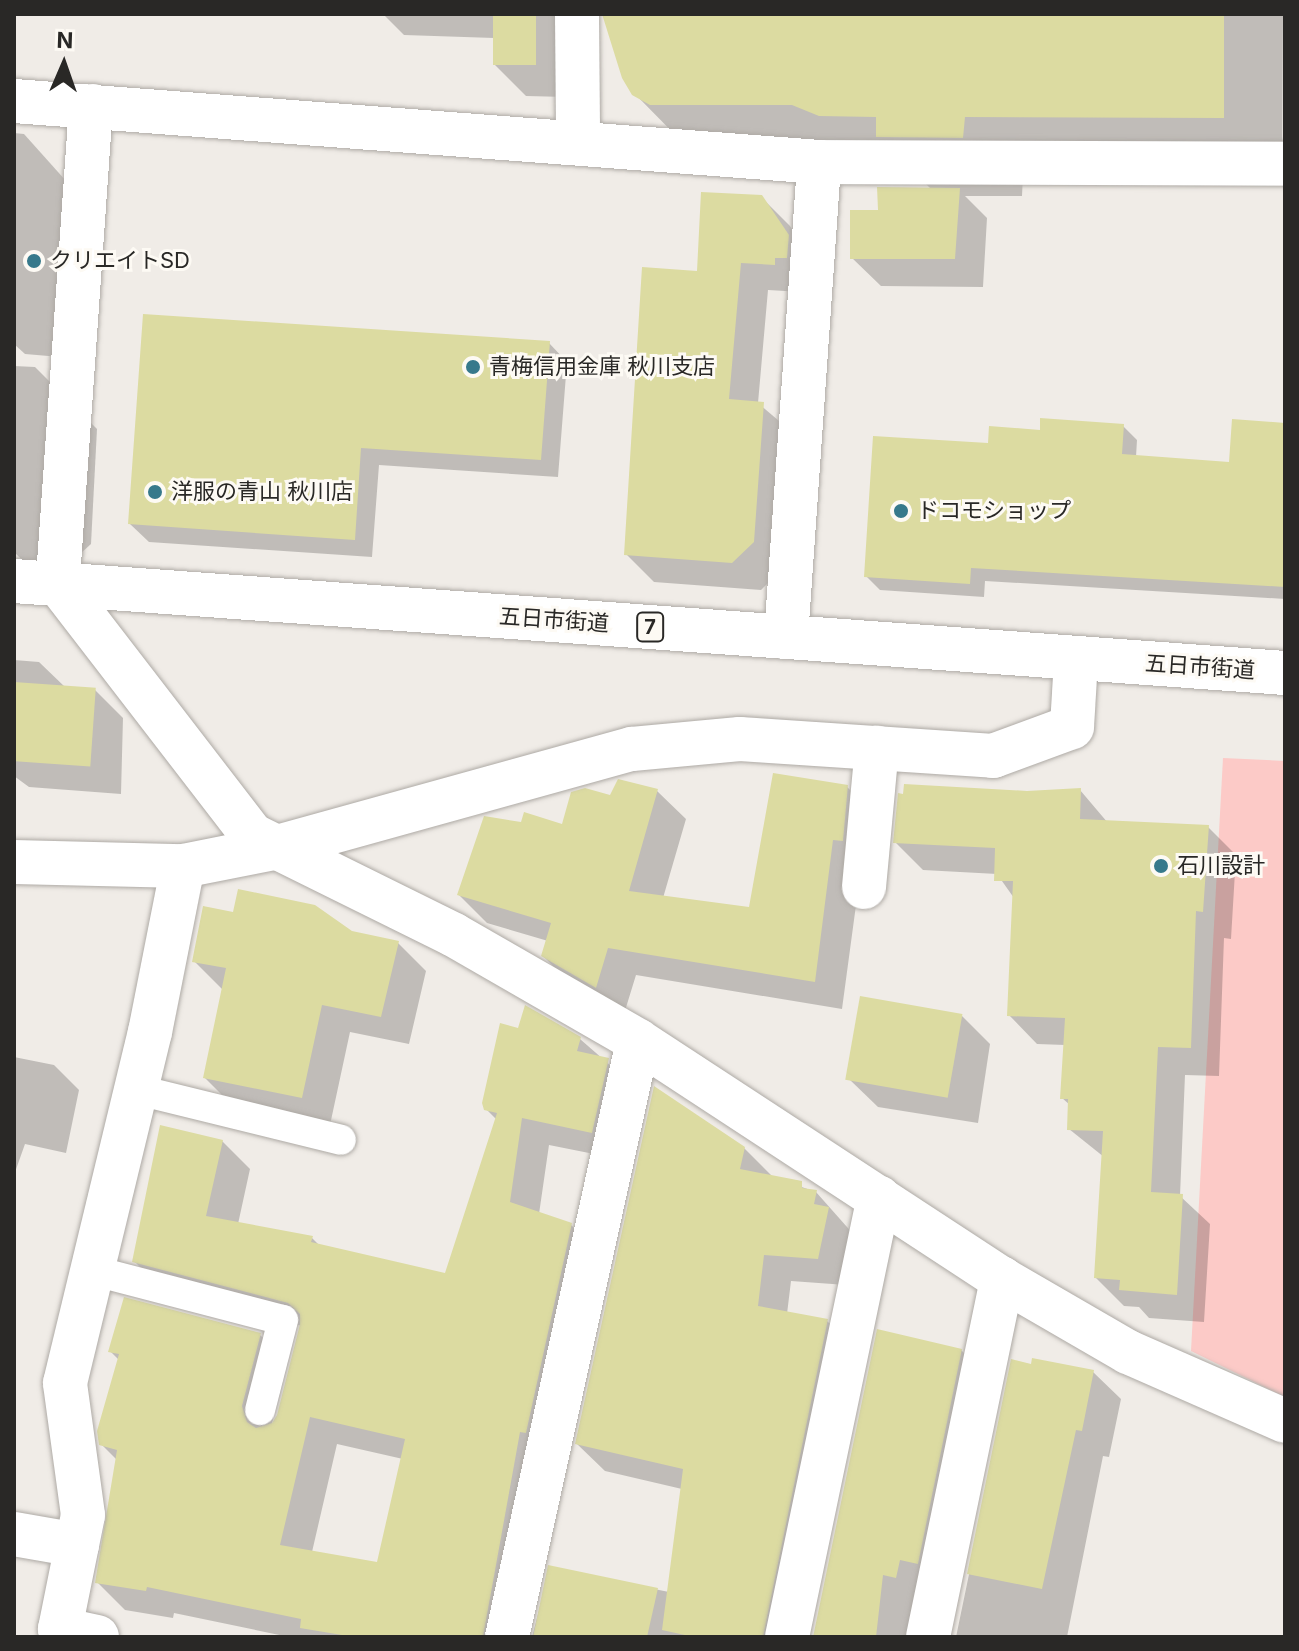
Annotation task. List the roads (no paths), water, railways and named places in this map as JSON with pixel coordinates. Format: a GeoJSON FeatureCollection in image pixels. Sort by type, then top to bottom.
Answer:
{"type":"FeatureCollection","features":[{"type":"Feature","properties":{"kind":"street"},"geometry":{"type":"LineString","coordinates":[[577,14],[578,141]]}},
{"type":"Feature","properties":{"kind":"street"},"geometry":{"type":"LineString","coordinates":[[14,101],[578,141],[819,162],[1285,164]]}},
{"type":"Feature","properties":{"kind":"street"},"geometry":{"type":"LineString","coordinates":[[91,106],[58,583],[252,835],[454,935],[638,1041],[1002,1279],[1128,1352],[1285,1421]]}},
{"type":"Feature","properties":{"kind":"street"},"geometry":{"type":"LineString","coordinates":[[786,637],[819,162]]}},
{"type":"Feature","properties":{"kind":"street","name":"五日市街道"},"geometry":{"type":"LineString","coordinates":[[14,581],[1285,673]]}},
{"type":"Feature","properties":{"kind":"street"},"geometry":{"type":"LineString","coordinates":[[14,862],[183,866],[274,848],[632,749],[740,739],[993,756],[1072,727],[1076,659]]}},
{"type":"Feature","properties":{"kind":"street"},"geometry":{"type":"LineString","coordinates":[[864,887],[877,748]]}},
{"type":"Feature","properties":{"kind":"street"},"geometry":{"type":"LineString","coordinates":[[97,1637],[60,1629],[83,1515],[65,1383],[183,866]]}},
{"type":"Feature","properties":{"kind":"street"},"geometry":{"type":"LineString","coordinates":[[507,1637],[638,1041]]}},
{"type":"Feature","properties":{"kind":"street"},"geometry":{"type":"LineString","coordinates":[[787,1637],[879,1198]]}},
{"type":"Feature","properties":{"kind":"street"},"geometry":{"type":"LineString","coordinates":[[928,1637],[1002,1279]]}},
{"type":"Feature","properties":{"kind":"street"},"geometry":{"type":"LineString","coordinates":[[14,1534],[77,1545]]}},
{"type":"Feature","properties":{"kind":"lane"},"geometry":{"type":"LineString","coordinates":[[134,1089],[341,1140]]}},
{"type":"Feature","properties":{"kind":"lane"},"geometry":{"type":"LineString","coordinates":[[91,1270],[283,1320],[260,1410]]}},
{"type":"Feature","properties":{"kind":"place","name":"クリエイトSD"},"geometry":{"type":"Point","coordinates":[34,261]}},
{"type":"Feature","properties":{"kind":"place","name":"青梅信用金庫 秋川支店"},"geometry":{"type":"Point","coordinates":[473,367]}},
{"type":"Feature","properties":{"kind":"place","name":"洋服の青山 秋川店"},"geometry":{"type":"Point","coordinates":[155,492]}},
{"type":"Feature","properties":{"kind":"place","name":"ドコモショップ"},"geometry":{"type":"Point","coordinates":[901,511]}},
{"type":"Feature","properties":{"kind":"place","name":"石川設計"},"geometry":{"type":"Point","coordinates":[1161,866]}}]}
